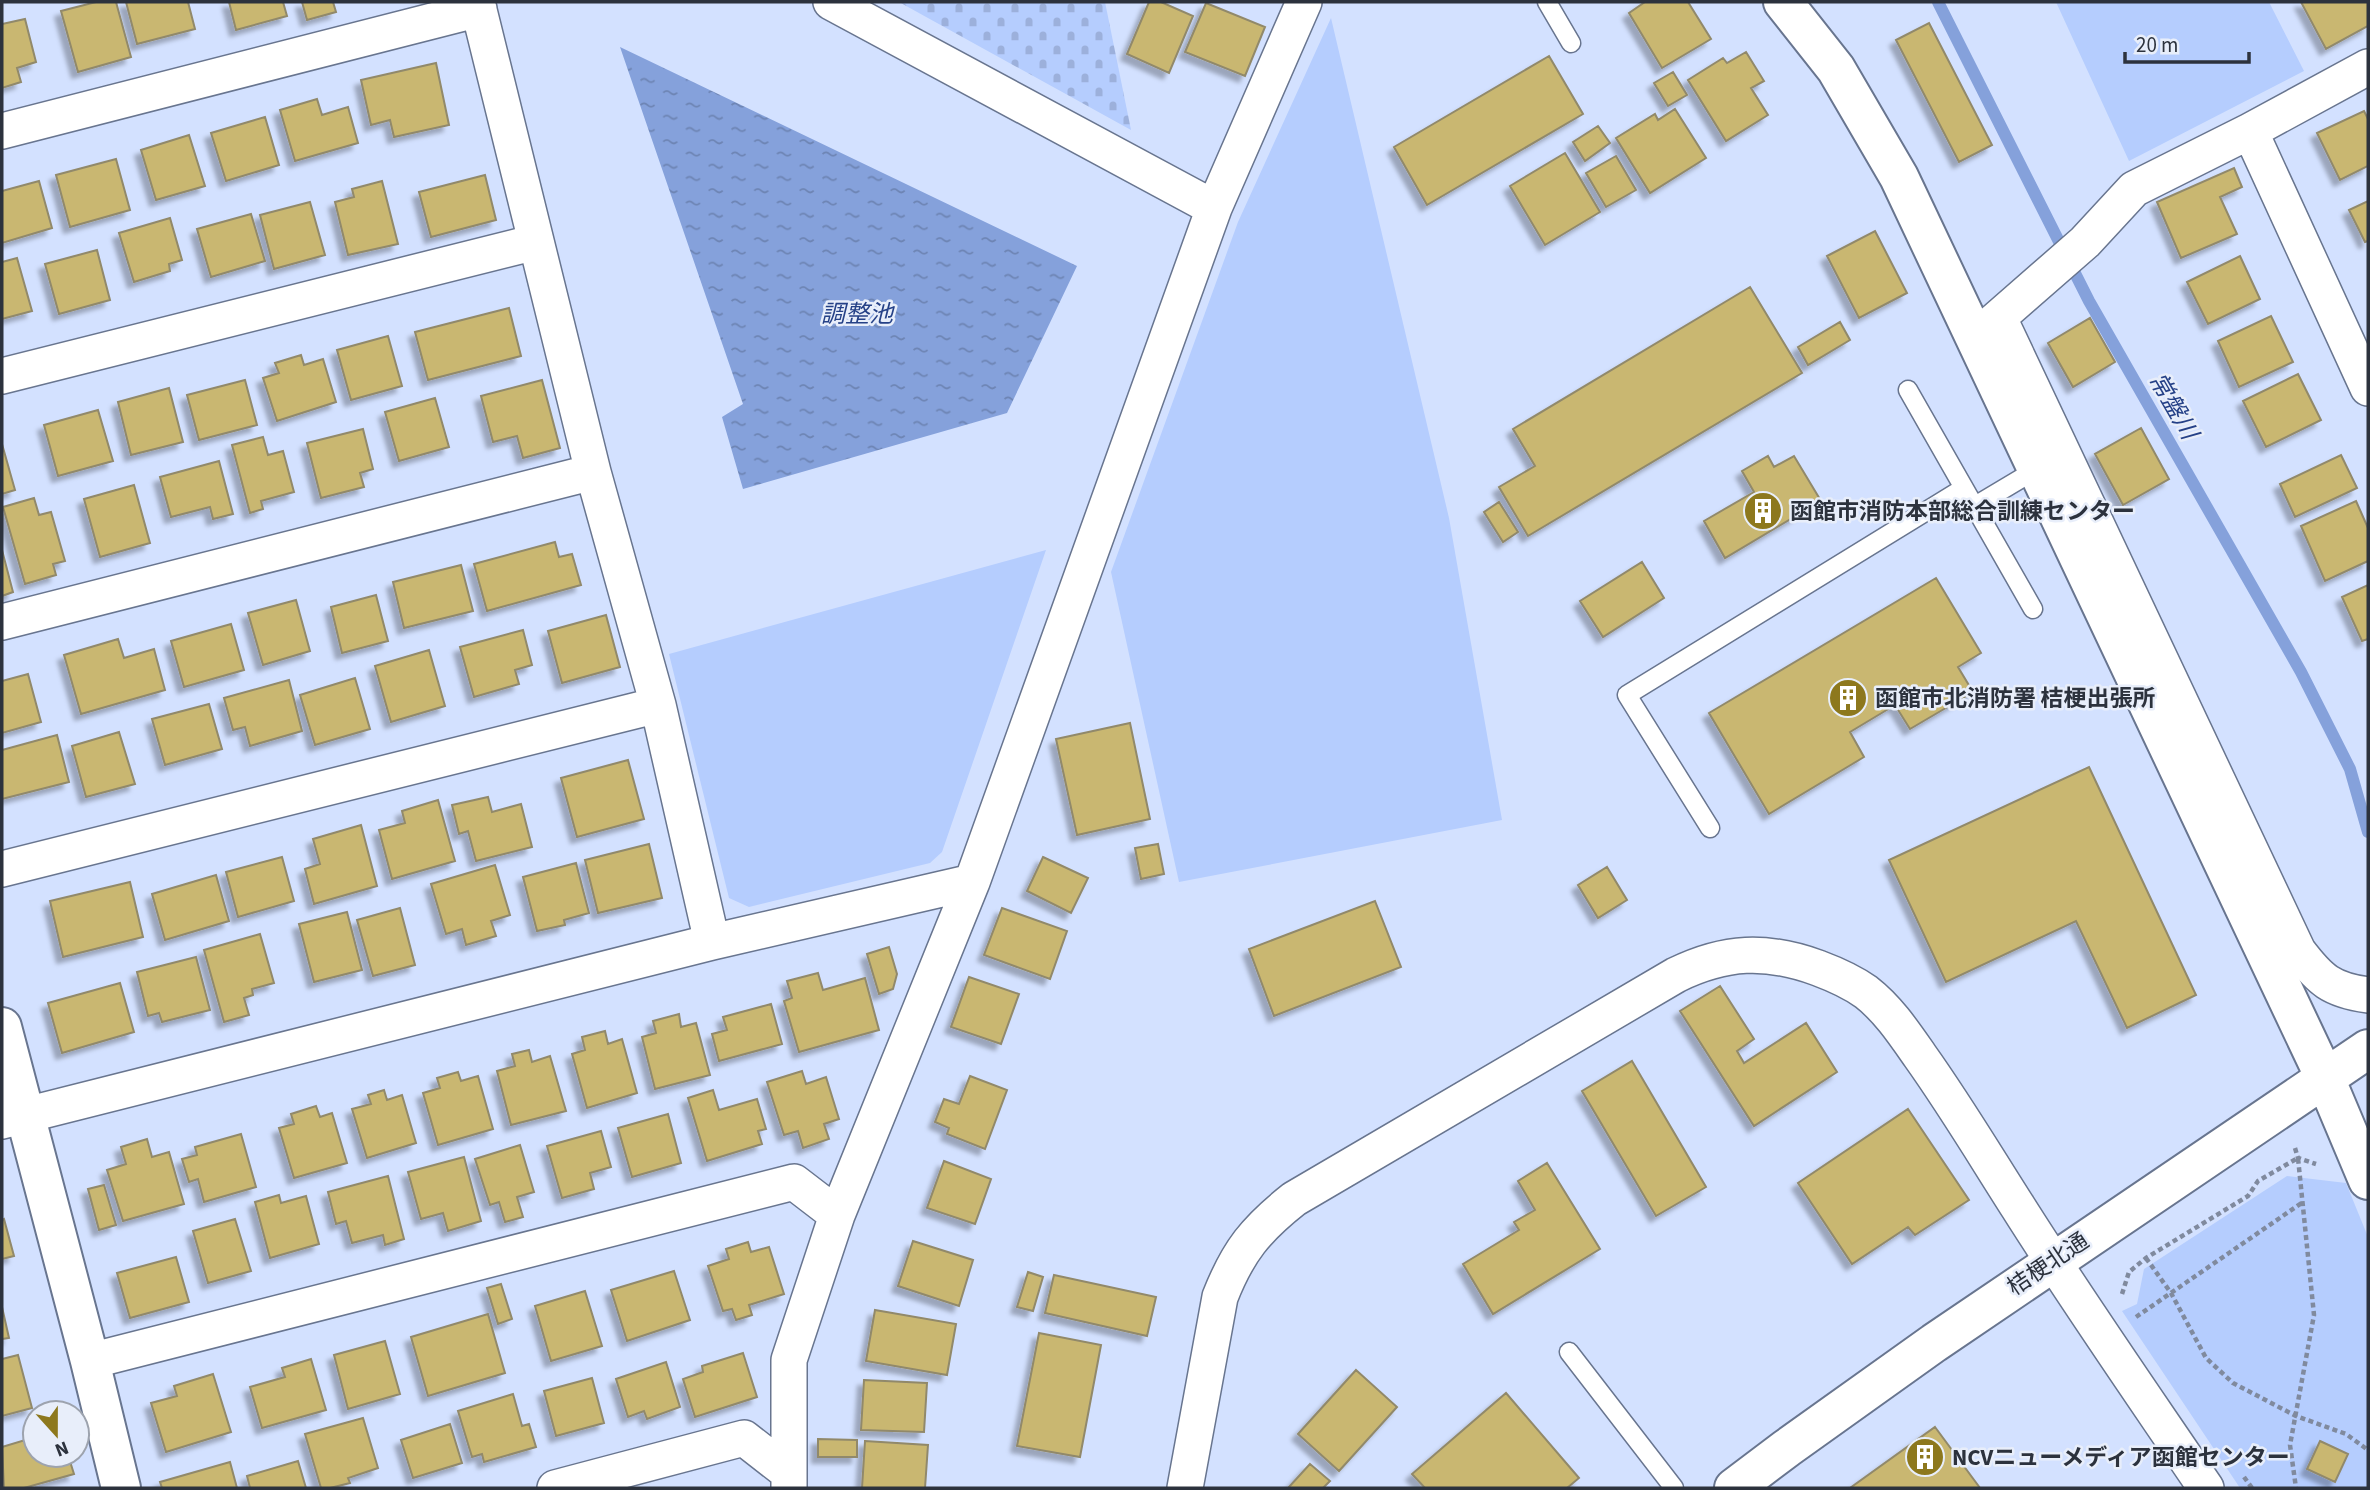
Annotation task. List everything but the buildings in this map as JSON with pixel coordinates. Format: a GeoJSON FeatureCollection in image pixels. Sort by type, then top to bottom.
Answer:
{"type":"FeatureCollection","features":[{"type":"Feature","properties":{"kind":"street"},"geometry":{"type":"LineString","coordinates":[[831,2],[1214,208]]}},
{"type":"Feature","properties":{"kind":"street"},"geometry":{"type":"LineString","coordinates":[[789,1481],[789,1360],[837,1215],[972,882],[1214,208],[1304,2]]}},
{"type":"Feature","properties":{"kind":"street"},"geometry":{"type":"LineString","coordinates":[[1783,2],[1836,69],[1987,328],[2298,951],[2317,976],[2342,990],[2368,995]]}},
{"type":"Feature","properties":{"kind":"street"},"geometry":{"type":"LineString","coordinates":[[2,131],[478,5],[593,472],[657,705],[712,942]]}},
{"type":"Feature","properties":{"kind":"street"},"geometry":{"type":"LineString","coordinates":[[1987,328],[2085,242],[2134,189],[2250,131],[2368,67]]}},
{"type":"Feature","properties":{"kind":"street"},"geometry":{"type":"LineString","coordinates":[[2250,131],[2368,388]]}},
{"type":"Feature","properties":{"kind":"street"},"geometry":{"type":"LineString","coordinates":[[2,376],[536,242]]}},
{"type":"Feature","properties":{"kind":"street"},"geometry":{"type":"LineString","coordinates":[[1987,328],[2037,468],[2325,1078],[2368,1180]]}},
{"type":"Feature","properties":{"kind":"street"},"geometry":{"type":"LineString","coordinates":[[2,622],[593,472]]}},
{"type":"Feature","properties":{"kind":"street"},"geometry":{"type":"LineString","coordinates":[[2,869],[657,705]]}},
{"type":"Feature","properties":{"kind":"street"},"geometry":{"type":"LineString","coordinates":[[13,1119],[712,942],[972,882]]}},
{"type":"Feature","properties":{"kind":"street"},"geometry":{"type":"LineString","coordinates":[[1185,1488],[1220,1297],[1231,1269],[1246,1245],[1267,1221],[1294,1199],[1676,975],[1700,963],[1749,954],[1804,962],[1832,973],[1865,992],[1896,1021],[1934,1075],[2052,1261],[2206,1488]]}},
{"type":"Feature","properties":{"kind":"street"},"geometry":{"type":"LineString","coordinates":[[2,1027],[13,1119],[90,1362],[121,1488]]}},
{"type":"Feature","properties":{"kind":"street","name":"桔梗北通"},"geometry":{"type":"LineString","coordinates":[[1734,1488],[2052,1261],[2368,1049]]}},
{"type":"Feature","properties":{"kind":"street"},"geometry":{"type":"LineString","coordinates":[[90,1362],[794,1182],[837,1215]]}},
{"type":"Feature","properties":{"kind":"street"},"geometry":{"type":"LineString","coordinates":[[555,1488],[744,1438],[789,1481]]}},
{"type":"Feature","properties":{"kind":"lane"},"geometry":{"type":"LineString","coordinates":[[1547,2],[1571,43]]}},
{"type":"Feature","properties":{"kind":"lane"},"geometry":{"type":"LineString","coordinates":[[1908,390],[2033,609]]}},
{"type":"Feature","properties":{"kind":"lane"},"geometry":{"type":"LineString","coordinates":[[1975,506],[2037,468]]}},
{"type":"Feature","properties":{"kind":"lane"},"geometry":{"type":"LineString","coordinates":[[1710,828],[1627,695],[1964,488]]}},
{"type":"Feature","properties":{"kind":"lane"},"geometry":{"type":"LineString","coordinates":[[1569,1352],[1674,1488]]}},
{"type":"Feature","properties":{"kind":"path"},"geometry":{"type":"LineString","coordinates":[[2121,1298],[2129,1272],[2146,1258],[2248,1196],[2258,1181],[2298,1158],[2314,1315],[2290,1445],[2296,1488]]}},
{"type":"Feature","properties":{"kind":"path"},"geometry":{"type":"LineString","coordinates":[[2127,1308],[2134,1318],[2302,1202]]}},
{"type":"Feature","properties":{"kind":"path"},"geometry":{"type":"LineString","coordinates":[[2146,1258],[2171,1293],[2206,1358],[2233,1383],[2296,1416],[2346,1434],[2368,1450]]}},
{"type":"Feature","properties":{"kind":"path"},"geometry":{"type":"LineString","coordinates":[[2244,1477],[2252,1488]]}},
{"type":"Feature","properties":{"kind":"green space"},"geometry":{"type":"Polygon","coordinates":[[[899,2],[1105,2],[1131,130],[899,2]]]}},
{"type":"Feature","properties":{"kind":"green space"},"geometry":{"type":"Polygon","coordinates":[[[2056,2],[2269,2],[2304,71],[2129,161],[2056,2]]]}},
{"type":"Feature","properties":{"kind":"green space"},"geometry":{"type":"Polygon","coordinates":[[[1331,18],[1449,518],[1502,820],[1179,882],[1111,572],[1238,222],[1331,18]]]}},
{"type":"Feature","properties":{"kind":"green space"},"geometry":{"type":"Polygon","coordinates":[[[1046,550],[942,852],[930,863],[749,907],[729,898],[669,654],[1046,550]]]}},
{"type":"Feature","properties":{"kind":"green space"},"geometry":{"type":"Polygon","coordinates":[[[2287,1176],[2346,1183],[2368,1237],[2368,1488],[2240,1488],[2122,1311],[2137,1304],[2144,1269],[2287,1176]]]}},
{"type":"Feature","properties":{"kind":"water","name":"調整池"},"geometry":{"type":"Polygon","coordinates":[[[620,47],[1077,266],[1007,413],[743,489],[722,417],[743,404],[620,47]]]}},
{"type":"Feature","properties":{"kind":"waterway","name":"常盤川"},"geometry":{"type":"LineString","coordinates":[[1938,2],[2089,301],[2301,672],[2350,769],[2368,832]]}},
{"type":"Feature","properties":{"kind":"place","name":"函館市消防本部総合訓練センター"},"geometry":{"type":"Point","coordinates":[1763,511]}},
{"type":"Feature","properties":{"kind":"place","name":"函館市北消防署 桔梗出張所"},"geometry":{"type":"Point","coordinates":[1848,698]}},
{"type":"Feature","properties":{"kind":"place","name":"NCVニューメディア函館センター"},"geometry":{"type":"Point","coordinates":[1925,1457]}}]}
